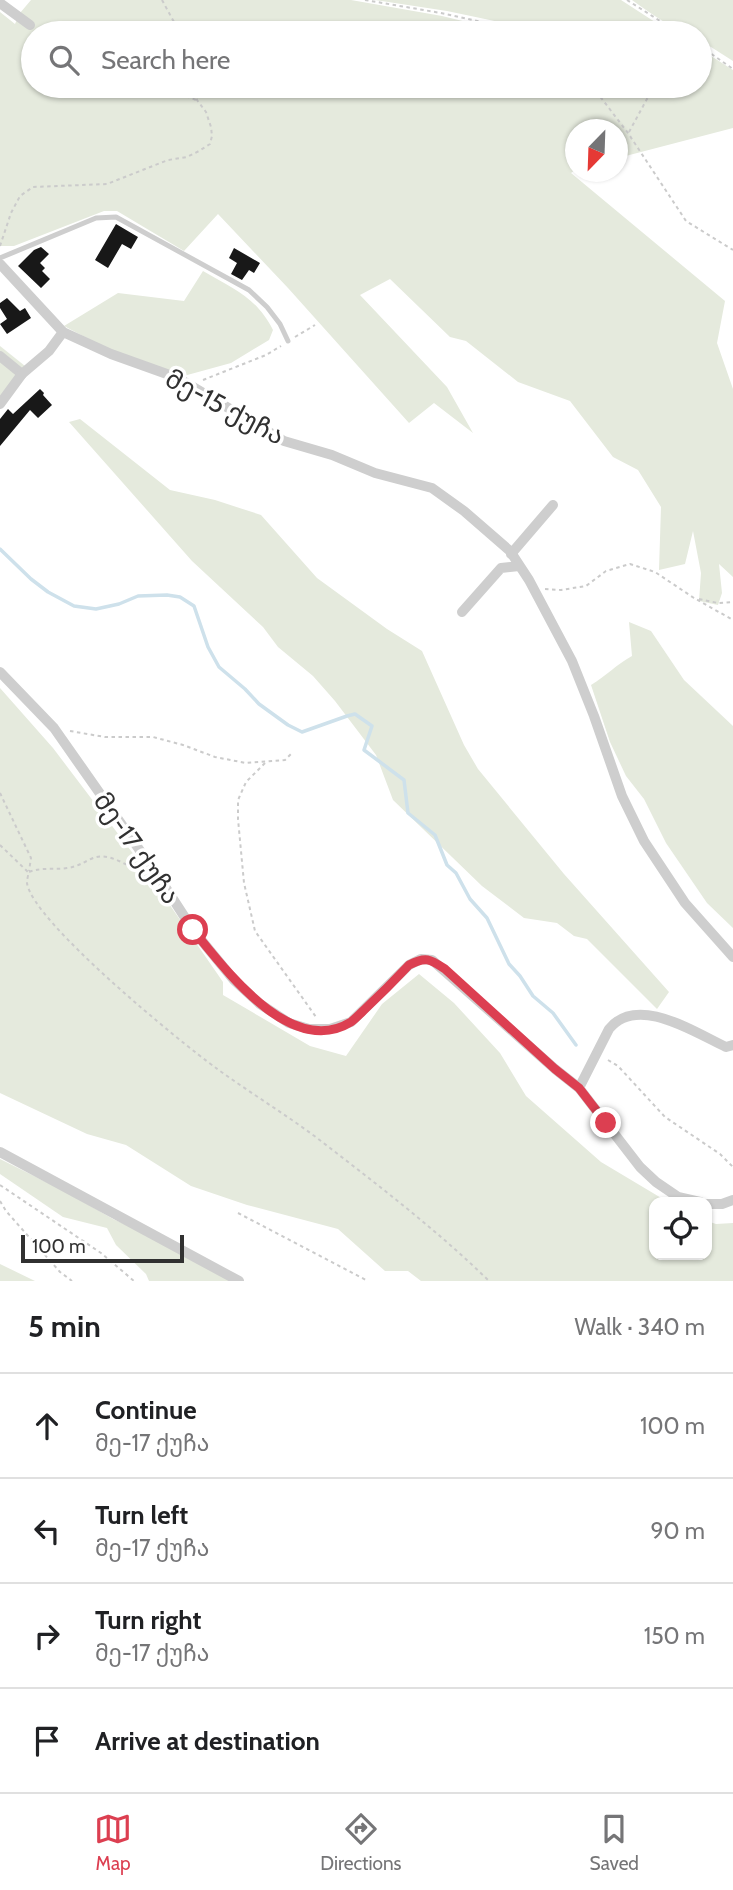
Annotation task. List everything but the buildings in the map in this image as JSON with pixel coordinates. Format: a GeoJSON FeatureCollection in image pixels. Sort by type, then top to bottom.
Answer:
{"type":"FeatureCollection","features":[{"type":"Feature","properties":{"kind":"street"},"geometry":{"type":"LineString","coordinates":[[0,3],[25,21]]}},
{"type":"Feature","properties":{"kind":"street"},"geometry":{"type":"LineString","coordinates":[[0,264],[63,332],[49,351],[10,387],[0,404]]}},
{"type":"Feature","properties":{"kind":"street","name":"მე-15 ქუჩა"},"geometry":{"type":"LineString","coordinates":[[63,332],[111,354],[178,378],[284,441],[332,455],[375,473],[432,488],[464,511],[511,554],[529,580],[572,661],[622,796],[644,841],[685,903],[733,957]]}},
{"type":"Feature","properties":{"kind":"street"},"geometry":{"type":"LineString","coordinates":[[0,356],[22,374]]}},
{"type":"Feature","properties":{"kind":"street"},"geometry":{"type":"LineString","coordinates":[[511,554],[553,505]]}},
{"type":"Feature","properties":{"kind":"street"},"geometry":{"type":"LineString","coordinates":[[462,612],[501,568],[519,566]]}},
{"type":"Feature","properties":{"kind":"street","name":"მე-17 ქუჩა"},"geometry":{"type":"LineString","coordinates":[[0,672],[54,729],[193,930],[234,980],[260,1004],[289,1023],[309,1030],[325,1029]]}},
{"type":"Feature","properties":{"kind":"street"},"geometry":{"type":"LineString","coordinates":[[325,1029],[351,1022],[409,965],[421,959],[432,960],[579,1088],[639,1167],[678,1197]]}},
{"type":"Feature","properties":{"kind":"street"},"geometry":{"type":"LineString","coordinates":[[579,1088],[609,1029],[615,1022],[634,1014],[658,1015],[726,1047],[733,1045]]}},
{"type":"Feature","properties":{"kind":"street"},"geometry":{"type":"LineString","coordinates":[[0,1152],[239,1281]]}},
{"type":"Feature","properties":{"kind":"street"},"geometry":{"type":"LineString","coordinates":[[712,1203],[722,1204],[733,1200]]}},
{"type":"Feature","properties":{"kind":"lane"},"geometry":{"type":"LineString","coordinates":[[0,258],[96,218],[116,217],[249,290],[281,324],[288,341]]}},
{"type":"Feature","properties":{"kind":"path"},"geometry":{"type":"LineString","coordinates":[[162,0],[173,21]]}},
{"type":"Feature","properties":{"kind":"path"},"geometry":{"type":"LineString","coordinates":[[365,0],[477,21]]}},
{"type":"Feature","properties":{"kind":"path"},"geometry":{"type":"LineString","coordinates":[[627,0],[660,21]]}},
{"type":"Feature","properties":{"kind":"path"},"geometry":{"type":"LineString","coordinates":[[712,54],[733,69]]}},
{"type":"Feature","properties":{"kind":"path"},"geometry":{"type":"LineString","coordinates":[[0,246],[20,196],[33,187],[107,184],[168,160],[187,157],[209,144],[212,136],[206,112],[197,100],[192,98]]}},
{"type":"Feature","properties":{"kind":"path"},"geometry":{"type":"LineString","coordinates":[[601,98],[617,119]]}},
{"type":"Feature","properties":{"kind":"path"},"geometry":{"type":"LineString","coordinates":[[647,98],[628,133],[686,221],[733,250]]}},
{"type":"Feature","properties":{"kind":"path"},"geometry":{"type":"LineString","coordinates":[[189,386],[266,355],[315,325]]}},
{"type":"Feature","properties":{"kind":"path"},"geometry":{"type":"LineString","coordinates":[[529,580],[542,588],[561,590],[586,586],[606,571],[630,564],[655,572],[733,620]]}},
{"type":"Feature","properties":{"kind":"path"},"geometry":{"type":"LineString","coordinates":[[694,598],[718,603],[733,602]]}},
{"type":"Feature","properties":{"kind":"path"},"geometry":{"type":"LineString","coordinates":[[54,729],[105,737],[153,737],[215,757],[246,763],[285,760],[293,752]]}},
{"type":"Feature","properties":{"kind":"path"},"geometry":{"type":"LineString","coordinates":[[265,763],[246,782],[238,800],[237,819],[244,883],[255,931],[325,1029]]}},
{"type":"Feature","properties":{"kind":"path"},"geometry":{"type":"LineString","coordinates":[[0,793],[31,858],[27,881],[42,911],[73,945],[161,1024],[215,1067],[318,1139],[417,1215],[489,1281]]}},
{"type":"Feature","properties":{"kind":"path"},"geometry":{"type":"LineString","coordinates":[[0,845],[29,872]]}},
{"type":"Feature","properties":{"kind":"path"},"geometry":{"type":"LineString","coordinates":[[29,872],[47,868],[67,869],[96,857],[107,856],[140,871]]}},
{"type":"Feature","properties":{"kind":"path"},"geometry":{"type":"LineString","coordinates":[[598,1054],[618,1066],[665,1117],[720,1154],[733,1167]]}},
{"type":"Feature","properties":{"kind":"path"},"geometry":{"type":"LineString","coordinates":[[0,1185],[102,1253],[134,1281]]}},
{"type":"Feature","properties":{"kind":"path"},"geometry":{"type":"LineString","coordinates":[[0,1200],[6,1212],[60,1272],[72,1281]]}},
{"type":"Feature","properties":{"kind":"path"},"geometry":{"type":"LineString","coordinates":[[238,1213],[368,1281]]}},
{"type":"Feature","properties":{"kind":"shaded area"},"geometry":{"type":"Polygon","coordinates":[[[31,0],[351,0],[463,21],[21,21],[21,98],[712,98],[712,57],[733,70],[733,128],[628,155],[628,119],[565,119],[565,182],[582,182],[725,301],[717,343],[733,389],[733,577],[719,564],[722,593],[718,605],[699,601],[701,573],[693,531],[685,564],[659,570],[661,507],[638,470],[613,457],[570,401],[518,382],[466,341],[450,337],[390,279],[360,295],[447,387],[473,433],[434,403],[409,423],[218,214],[184,251],[117,211],[104,211],[14,246],[0,246],[0,12],[15,24],[31,0]]]}},
{"type":"Feature","properties":{"kind":"shaded area"},"geometry":{"type":"Polygon","coordinates":[[[375,0],[621,0],[653,21],[494,21],[375,0]]]}},
{"type":"Feature","properties":{"kind":"shaded area"},"geometry":{"type":"Polygon","coordinates":[[[632,0],[733,0],[733,61],[712,48],[712,21],[664,21],[632,0]]]}},
{"type":"Feature","properties":{"kind":"shaded area"},"geometry":{"type":"Polygon","coordinates":[[[203,271],[252,302],[273,330],[269,340],[231,363],[180,377],[100,345],[64,326],[118,293],[184,301],[203,271]]]}},
{"type":"Feature","properties":{"kind":"shaded area"},"geometry":{"type":"Polygon","coordinates":[[[0,346],[25,366],[0,400],[0,346]]]}},
{"type":"Feature","properties":{"kind":"shaded area"},"geometry":{"type":"Polygon","coordinates":[[[80,419],[170,490],[215,500],[261,515],[317,578],[422,651],[464,745],[478,769],[564,874],[669,992],[657,1009],[587,939],[574,936],[557,923],[524,918],[482,886],[393,800],[376,755],[335,701],[313,676],[278,647],[263,627],[192,561],[69,422],[80,419]]]}},
{"type":"Feature","properties":{"kind":"shaded area"},"geometry":{"type":"Polygon","coordinates":[[[629,622],[651,631],[684,680],[733,726],[733,928],[707,903],[666,843],[644,799],[626,776],[610,742],[591,685],[632,656],[629,622]]]}},
{"type":"Feature","properties":{"kind":"shaded area"},"geometry":{"type":"Polygon","coordinates":[[[0,688],[53,748],[147,872],[223,982],[223,995],[310,1046],[346,1056],[382,1004],[419,974],[454,1003],[500,1053],[526,1096],[601,1162],[660,1197],[649,1197],[649,1260],[712,1260],[712,1223],[733,1223],[733,1281],[421,1281],[408,1271],[385,1271],[338,1229],[247,1205],[191,1186],[126,1145],[87,1134],[0,1093],[0,688]]]}},
{"type":"Feature","properties":{"kind":"shaded area"},"geometry":{"type":"Polygon","coordinates":[[[0,1159],[232,1281],[149,1281],[146,1274],[116,1245],[107,1228],[63,1217],[0,1174],[0,1159]]]}},
{"type":"Feature","properties":{"kind":"shaded area"},"geometry":{"type":"Polygon","coordinates":[[[0,1264],[35,1281],[0,1281],[0,1264]]]}},
{"type":"Feature","properties":{"kind":"waterway"},"geometry":{"type":"LineString","coordinates":[[0,549],[31,579],[74,606],[96,609],[138,596],[180,597],[194,606],[208,647],[219,667],[259,704],[302,732],[355,714],[372,726],[364,750],[404,780],[408,813],[435,835],[447,865],[456,873],[470,899],[487,918],[509,964],[533,996],[553,1013],[576,1045]]}},
{"type":"Feature","properties":{"kind":"route"},"geometry":{"type":"LineString","coordinates":[[193,930],[234,980],[260,1004],[289,1023],[309,1030],[330,1029],[351,1022],[409,965],[421,959],[432,960],[579,1088],[606,1123]]}}]}
